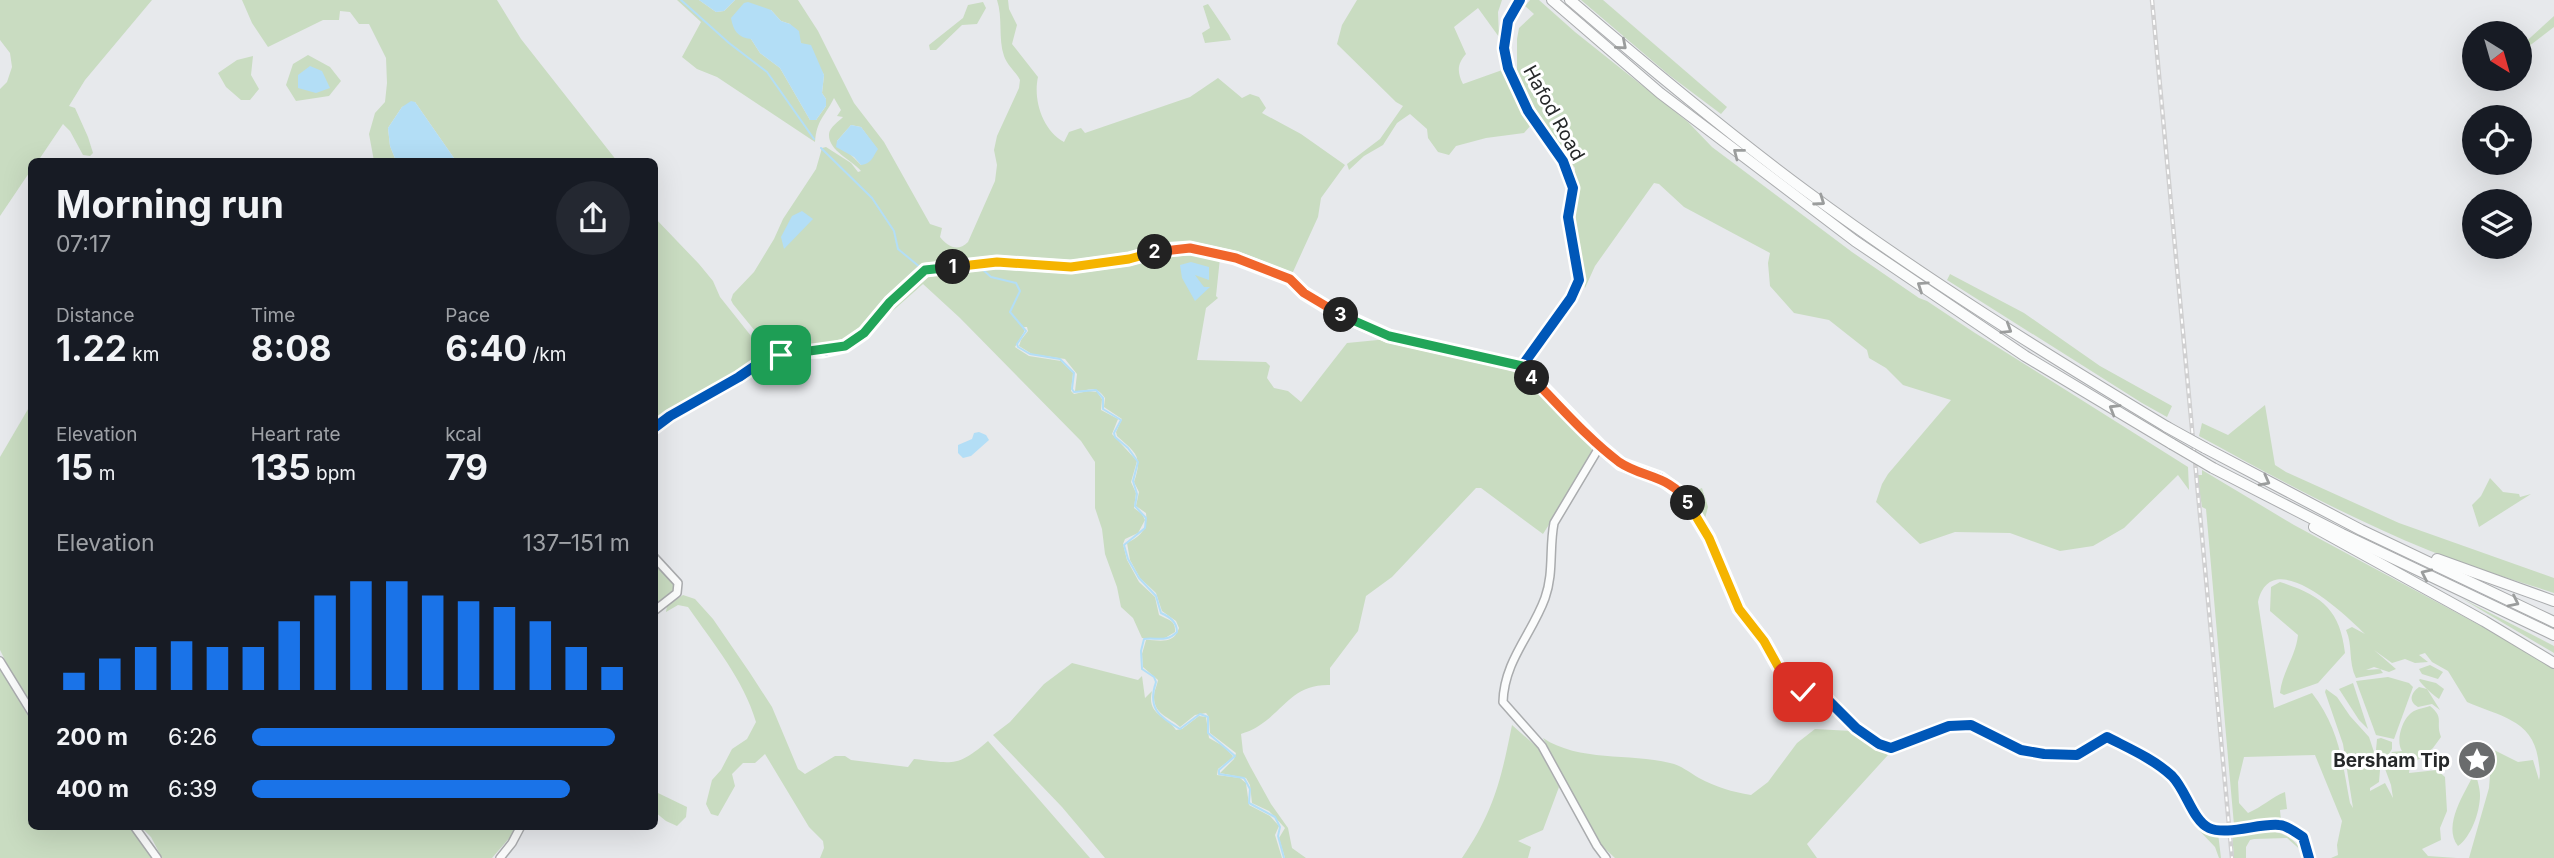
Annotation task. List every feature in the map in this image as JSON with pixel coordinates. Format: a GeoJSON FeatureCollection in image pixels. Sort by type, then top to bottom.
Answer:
{"type":"FeatureCollection","features":[{"type":"Feature","properties":{"kind":"highway"},"geometry":{"type":"LineString","coordinates":[[1552,0],[1660,93],[1855,241],[2025,356],[2213,468],[2554,635]]}},
{"type":"Feature","properties":{"kind":"highway"},"geometry":{"type":"LineString","coordinates":[[1570,0],[1703,111],[1807,191],[1989,318],[2205,448],[2361,530],[2554,622]]}},
{"type":"Feature","properties":{"kind":"highway"},"geometry":{"type":"LineString","coordinates":[[2256,490],[2308,523],[2554,663]]}},
{"type":"Feature","properties":{"kind":"highway"},"geometry":{"type":"LineString","coordinates":[[2361,530],[2554,601]]}},
{"type":"Feature","properties":{"kind":"street","name":"Hafod Road"},"geometry":{"type":"LineString","coordinates":[[1520,0],[1508,21],[1504,48],[1508,68],[1528,111],[1563,161],[1573,188],[1568,217],[1579,280],[1571,298],[1522,366]]}},
{"type":"Feature","properties":{"kind":"street"},"geometry":{"type":"LineString","coordinates":[[658,425],[764,360],[793,352],[823,351],[845,346],[864,333],[890,302],[925,270],[997,262],[1071,267],[1129,259],[1161,250],[1190,248],[1236,258],[1290,279],[1304,293],[1330,309],[1389,336],[1522,366],[1621,464],[1660,478],[1683,495],[1709,538],[1739,609],[1764,641],[1784,677],[1803,692],[1827,699],[1856,728],[1879,744],[1891,748],[1949,726],[1971,725],[2021,750],[2077,755],[2107,737],[2170,774],[2185,790],[2194,813],[2211,829],[2281,824],[2302,837],[2309,858]]}},
{"type":"Feature","properties":{"kind":"street"},"geometry":{"type":"LineString","coordinates":[[1600,446],[1554,523],[1551,536],[1552,573],[1545,599],[1522,640],[1503,685],[1503,702],[1542,746],[1606,858]]}},
{"type":"Feature","properties":{"kind":"street"},"geometry":{"type":"LineString","coordinates":[[658,561],[678,583],[677,593],[658,608]]}},
{"type":"Feature","properties":{"kind":"street"},"geometry":{"type":"LineString","coordinates":[[0,661],[28,706]]}},
{"type":"Feature","properties":{"kind":"street"},"geometry":{"type":"LineString","coordinates":[[137,830],[157,858]]}},
{"type":"Feature","properties":{"kind":"street"},"geometry":{"type":"LineString","coordinates":[[500,858],[519,830]]}},
{"type":"Feature","properties":{"kind":"green space"},"geometry":{"type":"Polygon","coordinates":[[[0,0],[152,0],[85,80],[69,106],[75,108],[93,153],[90,156],[83,155],[63,124],[40,158],[28,158],[28,174],[0,216],[0,89],[7,82],[12,67],[10,53],[0,40],[0,0]]]}},
{"type":"Feature","properties":{"kind":"green space"},"geometry":{"type":"Polygon","coordinates":[[[242,0],[497,0],[521,39],[615,158],[454,158],[415,102],[402,107],[388,128],[395,158],[373,158],[369,134],[375,113],[385,102],[387,83],[386,58],[369,24],[359,24],[350,12],[340,11],[339,20],[323,20],[268,47],[252,23],[242,0]]]}},
{"type":"Feature","properties":{"kind":"green space"},"geometry":{"type":"Polygon","coordinates":[[[677,0],[699,0],[716,12],[724,11],[735,0],[798,0],[818,31],[854,103],[884,142],[930,224],[942,228],[940,237],[953,247],[961,247],[968,242],[995,181],[997,165],[994,150],[997,136],[1019,88],[1020,80],[1005,59],[1002,49],[997,0],[1008,0],[1009,9],[1017,25],[1012,44],[1038,77],[1037,95],[1041,113],[1050,130],[1064,142],[1069,132],[1081,128],[1085,133],[1190,97],[1218,78],[1242,98],[1250,94],[1259,97],[1266,108],[1262,113],[1301,134],[1345,165],[1321,198],[1318,217],[1292,274],[1235,253],[1189,243],[1161,245],[1103,259],[1028,260],[1026,267],[1071,270],[1136,261],[1169,253],[1192,252],[1220,258],[1218,298],[1206,308],[1197,360],[1266,362],[1270,366],[1267,378],[1274,388],[1288,391],[1301,402],[1347,343],[1388,339],[1466,356],[1517,373],[1556,407],[1589,443],[1592,450],[1580,476],[1543,534],[1481,488],[1476,488],[1392,577],[1366,596],[1358,631],[1330,668],[1330,685],[1317,686],[1298,693],[1267,720],[1241,734],[1243,752],[1271,804],[1288,828],[1292,848],[1306,858],[1285,858],[1279,838],[1285,828],[1269,811],[1252,803],[1250,785],[1246,778],[1220,773],[1234,759],[1236,753],[1210,733],[1209,717],[1206,713],[1195,715],[1180,727],[1157,708],[1154,697],[1158,680],[1143,667],[1142,654],[1146,640],[1170,639],[1179,628],[1176,621],[1162,611],[1156,593],[1140,578],[1130,560],[1127,543],[1142,532],[1146,524],[1146,513],[1136,506],[1139,492],[1134,482],[1138,461],[1133,451],[1117,436],[1122,419],[1104,407],[1105,398],[1101,393],[1095,389],[1075,391],[1077,374],[1065,359],[1032,354],[1019,346],[1028,331],[1027,327],[1024,327],[1015,347],[1029,356],[1061,361],[1073,373],[1071,391],[1074,394],[1097,392],[1102,399],[1101,410],[1118,419],[1112,434],[1137,461],[1131,482],[1136,493],[1134,508],[1145,520],[1138,533],[1125,539],[1123,544],[1127,560],[1139,582],[1155,597],[1159,615],[1174,625],[1175,632],[1165,638],[1142,638],[1133,618],[1121,607],[1095,508],[1095,462],[1081,441],[923,284],[870,331],[862,330],[852,339],[837,346],[829,342],[827,348],[799,347],[779,352],[768,347],[733,304],[733,294],[754,272],[783,219],[816,169],[822,148],[826,147],[851,163],[858,172],[861,171],[836,150],[830,140],[831,129],[843,117],[837,116],[841,110],[834,98],[819,123],[815,142],[682,57],[701,22],[677,0]],[[771,10],[751,39],[760,53],[780,68],[810,120],[816,120],[826,106],[822,93],[824,75],[790,24],[781,21],[771,10]],[[851,125],[837,141],[861,165],[877,149],[861,127],[851,125]]]}},
{"type":"Feature","properties":{"kind":"green space"},"geometry":{"type":"Polygon","coordinates":[[[1357,0],[1502,0],[1498,12],[1499,37],[1478,8],[1454,27],[1466,54],[1459,68],[1460,76],[1463,84],[1505,69],[1523,104],[1523,112],[1532,124],[1524,133],[1486,138],[1456,146],[1449,155],[1438,152],[1428,138],[1427,129],[1410,114],[1397,123],[1383,145],[1364,156],[1349,170],[1347,164],[1380,139],[1403,106],[1337,44],[1342,25],[1357,0]]]}},
{"type":"Feature","properties":{"kind":"green space"},"geometry":{"type":"Polygon","coordinates":[[[1530,0],[1539,0],[1688,122],[1712,147],[1852,252],[1919,298],[2188,467],[2189,490],[2178,475],[2124,528],[2093,546],[2060,551],[2010,533],[1955,532],[1920,544],[1876,502],[1888,474],[1951,400],[1903,385],[1886,368],[1869,358],[1867,350],[1829,320],[1794,313],[1770,286],[1770,253],[1684,207],[1659,184],[1654,183],[1595,266],[1585,288],[1576,246],[1575,168],[1549,134],[1517,74],[1519,28],[1534,14],[1525,6],[1530,0]]]}},
{"type":"Feature","properties":{"kind":"green space"},"geometry":{"type":"Polygon","coordinates":[[[1581,0],[1603,0],[1727,107],[1721,114],[1669,75],[1581,0]]]}},
{"type":"Feature","properties":{"kind":"green space"},"geometry":{"type":"Polygon","coordinates":[[[983,2],[986,8],[977,24],[962,25],[936,50],[930,50],[929,45],[963,18],[968,5],[983,2]]]}},
{"type":"Feature","properties":{"kind":"green space"},"geometry":{"type":"Polygon","coordinates":[[[1208,4],[1231,40],[1205,43],[1202,33],[1210,28],[1203,6],[1208,4]]]}},
{"type":"Feature","properties":{"kind":"green space"},"geometry":{"type":"Polygon","coordinates":[[[2554,16],[2554,27],[2532,44],[2532,36],[2554,16]]]}},
{"type":"Feature","properties":{"kind":"green space"},"geometry":{"type":"Polygon","coordinates":[[[308,55],[330,67],[341,81],[329,96],[296,101],[286,85],[293,64],[308,55]]]}},
{"type":"Feature","properties":{"kind":"green space"},"geometry":{"type":"Polygon","coordinates":[[[253,56],[251,75],[259,89],[250,100],[241,100],[226,87],[218,73],[237,60],[253,56]]]}},
{"type":"Feature","properties":{"kind":"green space"},"geometry":{"type":"Polygon","coordinates":[[[658,221],[713,281],[720,297],[763,351],[763,355],[731,378],[658,421],[658,221]]]}},
{"type":"Feature","properties":{"kind":"green space"},"geometry":{"type":"Polygon","coordinates":[[[1950,274],[2024,313],[2100,366],[2172,406],[2167,417],[1947,280],[1950,274]]]}},
{"type":"Feature","properties":{"kind":"green space"},"geometry":{"type":"Polygon","coordinates":[[[2265,405],[2275,465],[2399,523],[2554,578],[2554,593],[2459,562],[2399,538],[2312,496],[2199,436],[2202,423],[2228,435],[2265,405]]]}},
{"type":"Feature","properties":{"kind":"green space"},"geometry":{"type":"Polygon","coordinates":[[[28,409],[28,702],[0,650],[0,457],[28,409]]]}},
{"type":"Feature","properties":{"kind":"green space"},"geometry":{"type":"Polygon","coordinates":[[[2202,470],[2294,525],[2522,648],[2554,669],[2554,858],[2469,858],[2489,788],[2492,749],[2518,762],[2533,760],[2539,780],[2538,758],[2529,735],[2512,721],[2467,702],[2448,671],[2432,662],[2425,653],[2419,655],[2428,662],[2415,663],[2405,659],[2392,663],[2374,650],[2396,669],[2389,672],[2380,669],[2383,673],[2356,678],[2346,630],[2352,627],[2365,634],[2325,599],[2292,581],[2277,580],[2265,586],[2258,602],[2274,708],[2312,693],[2334,732],[2353,808],[2343,744],[2326,689],[2337,697],[2369,737],[2380,770],[2379,782],[2370,788],[2370,791],[2385,783],[2393,798],[2384,766],[2392,752],[2402,751],[2399,738],[2406,718],[2414,711],[2430,706],[2435,710],[2441,737],[2433,748],[2410,766],[2409,773],[2437,770],[2445,777],[2447,811],[2440,828],[2441,840],[2422,849],[2428,856],[2457,858],[2331,858],[2338,855],[2337,845],[2342,821],[2315,755],[2244,757],[2238,782],[2239,803],[2248,813],[2285,792],[2287,809],[2280,810],[2281,821],[2234,825],[2206,509],[2202,507],[2197,475],[2202,475],[2202,470]]]}},
{"type":"Feature","properties":{"kind":"green space"},"geometry":{"type":"Polygon","coordinates":[[[2490,478],[2503,492],[2519,494],[2520,497],[2531,494],[2479,527],[2472,505],[2481,496],[2490,478]]]}},
{"type":"Feature","properties":{"kind":"green space"},"geometry":{"type":"Polygon","coordinates":[[[1702,488],[1708,507],[1704,522],[1687,494],[1702,488]]]}},
{"type":"Feature","properties":{"kind":"green space"},"geometry":{"type":"Polygon","coordinates":[[[658,565],[673,582],[673,591],[658,604],[658,565]]]}},
{"type":"Feature","properties":{"kind":"green space"},"geometry":{"type":"Polygon","coordinates":[[[2280,582],[2307,592],[2326,606],[2338,625],[2345,653],[2318,683],[2284,695],[2280,693],[2281,685],[2298,635],[2270,611],[2271,587],[2280,582]]]}},
{"type":"Feature","properties":{"kind":"green space"},"geometry":{"type":"Polygon","coordinates":[[[683,595],[695,599],[713,619],[750,673],[772,707],[798,769],[805,774],[835,756],[908,767],[914,759],[954,762],[969,756],[988,741],[1090,858],[820,858],[824,848],[823,841],[809,827],[765,754],[755,763],[743,763],[732,774],[735,786],[718,816],[711,814],[706,804],[712,780],[721,770],[732,749],[747,739],[756,722],[736,677],[688,607],[678,605],[666,612],[667,606],[683,595]]]}},
{"type":"Feature","properties":{"kind":"green space"},"geometry":{"type":"Polygon","coordinates":[[[2461,598],[2554,646],[2554,653],[2461,598]]]}},
{"type":"Feature","properties":{"kind":"green space"},"geometry":{"type":"Polygon","coordinates":[[[1072,663],[1138,680],[1142,676],[1145,698],[1152,691],[1151,699],[1155,710],[1176,730],[1182,729],[1199,716],[1206,717],[1209,738],[1233,756],[1218,769],[1217,775],[1240,778],[1246,783],[1249,805],[1270,816],[1279,826],[1275,835],[1282,858],[1105,858],[1062,807],[993,735],[1010,722],[1044,684],[1072,663]]]}},
{"type":"Feature","properties":{"kind":"green space"},"geometry":{"type":"Polygon","coordinates":[[[2430,665],[2443,672],[2438,679],[2422,674],[2419,669],[2430,665]]]}},
{"type":"Feature","properties":{"kind":"green space"},"geometry":{"type":"Polygon","coordinates":[[[0,668],[28,716],[28,830],[138,830],[149,839],[148,851],[153,858],[0,858],[0,668]]]}},
{"type":"Feature","properties":{"kind":"green space"},"geometry":{"type":"Polygon","coordinates":[[[2388,677],[2409,683],[2413,687],[2394,739],[2376,735],[2356,681],[2388,677]]]}},
{"type":"Feature","properties":{"kind":"green space"},"geometry":{"type":"Polygon","coordinates":[[[2420,679],[2436,683],[2444,689],[2439,699],[2423,685],[2420,679]]]}},
{"type":"Feature","properties":{"kind":"green space"},"geometry":{"type":"Polygon","coordinates":[[[2353,683],[2368,729],[2339,689],[2353,683]]]}},
{"type":"Feature","properties":{"kind":"green space"},"geometry":{"type":"Polygon","coordinates":[[[2419,687],[2427,689],[2440,710],[2432,704],[2418,707],[2415,705],[2412,697],[2419,687]]]}},
{"type":"Feature","properties":{"kind":"green space"},"geometry":{"type":"Polygon","coordinates":[[[1512,725],[1538,748],[1559,787],[1543,830],[1518,841],[1531,847],[1528,858],[1462,858],[1489,810],[1512,725]]]}},
{"type":"Feature","properties":{"kind":"green space"},"geometry":{"type":"Polygon","coordinates":[[[1815,729],[1852,731],[1888,755],[1807,844],[1817,858],[1615,858],[1600,844],[1543,738],[1572,751],[1674,764],[1712,784],[1751,795],[1768,782],[1797,743],[1815,729]]]}},
{"type":"Feature","properties":{"kind":"green space"},"geometry":{"type":"Polygon","coordinates":[[[2377,739],[2392,742],[2392,749],[2384,762],[2376,750],[2377,739]]]}},
{"type":"Feature","properties":{"kind":"green space"},"geometry":{"type":"Polygon","coordinates":[[[2475,772],[2480,802],[2471,830],[2458,846],[2452,829],[2454,819],[2475,772]]]}},
{"type":"Feature","properties":{"kind":"green space"},"geometry":{"type":"Polygon","coordinates":[[[658,793],[687,807],[686,817],[677,826],[658,814],[658,793]]]}},
{"type":"Feature","properties":{"kind":"green space"},"geometry":{"type":"Polygon","coordinates":[[[2193,824],[2210,833],[2218,833],[2221,858],[2215,847],[2193,824]]]}},
{"type":"Feature","properties":{"kind":"green space"},"geometry":{"type":"Polygon","coordinates":[[[144,830],[514,830],[492,858],[162,858],[151,837],[144,830]]]}},
{"type":"Feature","properties":{"kind":"green space"},"geometry":{"type":"Polygon","coordinates":[[[2268,831],[2289,837],[2304,853],[2287,838],[2254,839],[2250,840],[2246,847],[2246,858],[2234,858],[2232,832],[2268,831]]]}},
{"type":"Feature","properties":{"kind":"water"},"geometry":{"type":"Polygon","coordinates":[[[699,0],[735,0],[724,11],[716,12],[699,0]]]}},
{"type":"Feature","properties":{"kind":"water"},"geometry":{"type":"Polygon","coordinates":[[[748,2],[771,10],[781,21],[799,31],[801,43],[811,45],[824,75],[822,93],[826,99],[826,106],[816,120],[810,120],[780,68],[760,53],[751,39],[739,35],[735,30],[731,18],[748,2]]]}},
{"type":"Feature","properties":{"kind":"water"},"geometry":{"type":"Polygon","coordinates":[[[310,66],[322,71],[330,88],[316,93],[298,88],[298,75],[310,66]]]}},
{"type":"Feature","properties":{"kind":"water"},"geometry":{"type":"Polygon","coordinates":[[[411,101],[415,102],[454,158],[395,158],[388,128],[402,107],[411,101]]]}},
{"type":"Feature","properties":{"kind":"water"},"geometry":{"type":"Polygon","coordinates":[[[851,125],[861,127],[878,149],[868,163],[861,165],[854,157],[836,147],[837,141],[851,125]]]}},
{"type":"Feature","properties":{"kind":"water"},"geometry":{"type":"Polygon","coordinates":[[[802,211],[813,219],[784,249],[781,237],[792,216],[802,211]]]}},
{"type":"Feature","properties":{"kind":"water"},"geometry":{"type":"Polygon","coordinates":[[[1191,262],[1209,267],[1209,280],[1195,275],[1204,287],[1210,287],[1195,301],[1182,278],[1180,265],[1191,262]]]}},
{"type":"Feature","properties":{"kind":"water"},"geometry":{"type":"Polygon","coordinates":[[[979,432],[989,440],[971,456],[963,458],[958,453],[958,445],[972,439],[974,433],[979,432]]]}},
{"type":"Feature","properties":{"kind":"waterway"},"geometry":{"type":"LineString","coordinates":[[681,0],[729,43],[767,72],[814,139]]}},
{"type":"Feature","properties":{"kind":"waterway"},"geometry":{"type":"LineString","coordinates":[[821,148],[872,198],[894,231],[898,249],[921,268]]}},
{"type":"Feature","properties":{"kind":"waterway"},"geometry":{"type":"LineString","coordinates":[[969,269],[981,268],[991,277],[1016,283],[1020,291],[1010,312],[1026,331],[1017,344],[1018,347],[1030,354],[1060,359],[1074,373],[1074,392],[1096,390],[1103,398],[1103,409],[1121,420],[1114,433],[1115,437],[1128,448],[1138,462],[1133,481],[1137,494],[1135,506],[1146,518],[1145,528],[1124,545],[1128,559],[1139,578],[1156,596],[1161,613],[1172,620],[1177,628],[1177,632],[1169,637],[1144,639],[1141,651],[1142,669],[1154,677],[1156,682],[1154,705],[1161,716],[1180,729],[1200,714],[1208,717],[1208,733],[1235,756],[1219,770],[1219,774],[1244,778],[1250,789],[1249,803],[1275,817],[1280,827],[1278,836],[1284,858]]}},
{"type":"Feature","properties":{"kind":"railway"},"geometry":{"type":"LineString","coordinates":[[2152,0],[2232,858]]}},
{"type":"Feature","properties":{"kind":"cycle path"},"geometry":{"type":"LineString","coordinates":[[1520,0],[1508,21],[1504,48],[1508,68],[1528,111],[1563,161],[1573,188],[1568,217],[1579,280],[1571,298],[1522,366],[1621,464],[1660,478],[1683,495],[1709,538],[1739,609],[1764,641],[1784,677],[1803,692],[1827,699],[1856,728],[1879,744],[1891,748],[1949,726],[1971,725],[2021,750],[2044,754],[2077,755],[2107,737],[2149,759],[2172,776],[2198,819],[2209,828],[2225,831],[2282,825],[2303,837],[2309,858]]}},
{"type":"Feature","properties":{"kind":"cycle path"},"geometry":{"type":"LineString","coordinates":[[658,425],[764,360],[793,352],[823,351],[845,346],[864,333],[890,302],[925,270],[997,262],[1071,267],[1129,259],[1162,250],[1190,248],[1235,258],[1290,279],[1304,293],[1330,309],[1389,336],[1522,366]]}},
{"type":"Feature","properties":{"kind":"place","name":"Bersham Tip"},"geometry":{"type":"Point","coordinates":[2477,760]}},
{"type":"Feature","properties":{"kind":"route"},"geometry":{"type":"LineString","coordinates":[[781,355],[845,346],[864,333],[890,302],[925,270],[997,262],[1071,267],[1129,259],[1161,250],[1190,248],[1236,258],[1290,279],[1304,293],[1330,309],[1389,336],[1522,366],[1621,464],[1660,478],[1683,495],[1709,538],[1739,609],[1764,641],[1784,677],[1803,692]]}}]}
